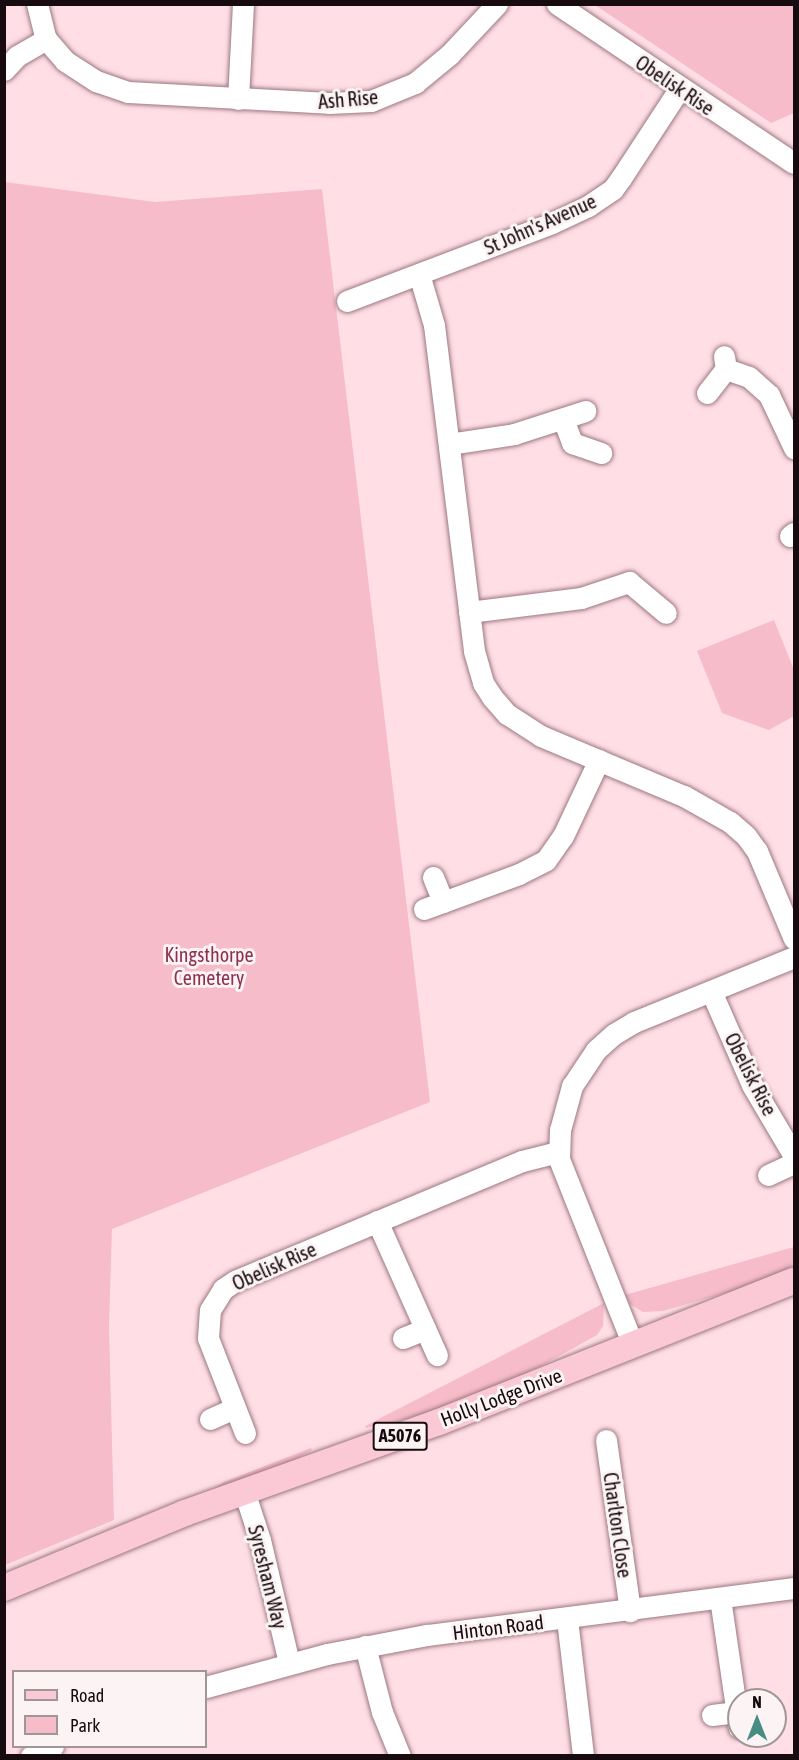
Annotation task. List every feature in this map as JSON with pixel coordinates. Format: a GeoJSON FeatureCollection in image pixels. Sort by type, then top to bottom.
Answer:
{"type":"FeatureCollection","features":[{"type":"Feature","properties":{"kind":"main road","name":"Holly Lodge Drive"},"geometry":{"type":"LineString","coordinates":[[4,1588],[244,1491],[439,1422],[795,1281]]}},
{"type":"Feature","properties":{"kind":"street","name":"Ash Rise"},"geometry":{"type":"LineString","coordinates":[[37,4],[46,39],[65,61],[96,81],[128,92],[350,103],[394,94],[433,70],[497,4]]}},
{"type":"Feature","properties":{"kind":"street"},"geometry":{"type":"LineString","coordinates":[[238,99],[243,4]]}},
{"type":"Feature","properties":{"kind":"street","name":"Obelisk Rise"},"geometry":{"type":"LineString","coordinates":[[557,4],[795,163]]}},
{"type":"Feature","properties":{"kind":"street"},"geometry":{"type":"LineString","coordinates":[[4,70],[17,56],[46,39]]}},
{"type":"Feature","properties":{"kind":"street","name":"St John's Avenue"},"geometry":{"type":"LineString","coordinates":[[347,301],[552,223],[601,198],[629,168],[680,88]]}},
{"type":"Feature","properties":{"kind":"street"},"geometry":{"type":"LineString","coordinates":[[419,274],[434,325],[477,667],[492,697],[522,725],[705,806],[746,836],[757,851],[795,939]]}},
{"type":"Feature","properties":{"kind":"street"},"geometry":{"type":"LineString","coordinates":[[707,393],[725,362],[749,377],[769,395],[795,448]]}},
{"type":"Feature","properties":{"kind":"street"},"geometry":{"type":"LineString","coordinates":[[449,444],[514,434],[585,411]]}},
{"type":"Feature","properties":{"kind":"street"},"geometry":{"type":"LineString","coordinates":[[563,419],[572,443],[602,453]]}},
{"type":"Feature","properties":{"kind":"street"},"geometry":{"type":"LineString","coordinates":[[469,612],[580,598],[629,582],[666,613]]}},
{"type":"Feature","properties":{"kind":"street"},"geometry":{"type":"LineString","coordinates":[[434,877],[433,905],[519,874],[546,860],[563,836],[598,760]]}},
{"type":"Feature","properties":{"kind":"street"},"geometry":{"type":"LineString","coordinates":[[633,1345],[563,1172],[559,1152],[564,1108],[572,1086],[596,1050],[614,1034],[634,1022],[795,957]]}},
{"type":"Feature","properties":{"kind":"street","name":"Obelisk Rise"},"geometry":{"type":"LineString","coordinates":[[711,991],[752,1085],[795,1156]]}},
{"type":"Feature","properties":{"kind":"street","name":"Obelisk Rise"},"geometry":{"type":"LineString","coordinates":[[245,1433],[208,1338],[207,1325],[215,1299],[235,1281],[522,1161],[559,1152]]}},
{"type":"Feature","properties":{"kind":"street"},"geometry":{"type":"LineString","coordinates":[[768,1175],[795,1163]]}},
{"type":"Feature","properties":{"kind":"street"},"geometry":{"type":"LineString","coordinates":[[377,1221],[437,1355]]}},
{"type":"Feature","properties":{"kind":"street"},"geometry":{"type":"LineString","coordinates":[[403,1338],[425,1329]]}},
{"type":"Feature","properties":{"kind":"street"},"geometry":{"type":"LineString","coordinates":[[210,1419],[235,1408]]}},
{"type":"Feature","properties":{"kind":"street","name":"Charlton Close"},"geometry":{"type":"LineString","coordinates":[[606,1440],[630,1611]]}},
{"type":"Feature","properties":{"kind":"street","name":"Syresham Way"},"geometry":{"type":"LineString","coordinates":[[244,1491],[260,1540],[290,1663]]}},
{"type":"Feature","properties":{"kind":"street","name":"Hinton Road"},"geometry":{"type":"LineString","coordinates":[[207,1687],[290,1663],[427,1635],[630,1611],[795,1588]]}},
{"type":"Feature","properties":{"kind":"street"},"geometry":{"type":"LineString","coordinates":[[720,1598],[733,1688]]}},
{"type":"Feature","properties":{"kind":"street"},"geometry":{"type":"LineString","coordinates":[[567,1618],[584,1755]]}},
{"type":"Feature","properties":{"kind":"street"},"geometry":{"type":"LineString","coordinates":[[365,1646],[382,1712],[400,1755]]}},
{"type":"Feature","properties":{"kind":"street"},"geometry":{"type":"LineString","coordinates":[[712,1715],[727,1718]]}},
{"type":"Feature","properties":{"kind":"street"},"geometry":{"type":"LineString","coordinates":[[31,1755],[48,1748]]}},
{"type":"Feature","properties":{"kind":"green space"},"geometry":{"type":"Polygon","coordinates":[[[595,5],[794,5],[794,113],[771,123],[595,5]]]}},
{"type":"Feature","properties":{"kind":"green space","name":"Kingsthorpe Cemetery"},"geometry":{"type":"Polygon","coordinates":[[[5,182],[155,202],[322,189],[430,1102],[112,1229],[109,1326],[114,1520],[5,1565],[5,182]]]}},
{"type":"Feature","properties":{"kind":"green space"},"geometry":{"type":"Polygon","coordinates":[[[774,620],[794,670],[794,716],[769,730],[722,713],[697,651],[774,620]]]}},
{"type":"Feature","properties":{"kind":"green space"},"geometry":{"type":"Polygon","coordinates":[[[794,1247],[794,1268],[743,1288],[663,1311],[643,1312],[630,1304],[625,1295],[794,1247]]]}},
{"type":"Feature","properties":{"kind":"green space"},"geometry":{"type":"Polygon","coordinates":[[[604,1303],[603,1326],[597,1335],[510,1383],[431,1413],[366,1428],[365,1426],[604,1303]]]}},
{"type":"Feature","properties":{"kind":"green space"},"geometry":{"type":"Polygon","coordinates":[[[311,1448],[312,1450],[287,1464],[207,1493],[224,1482],[311,1448]]]}}]}
